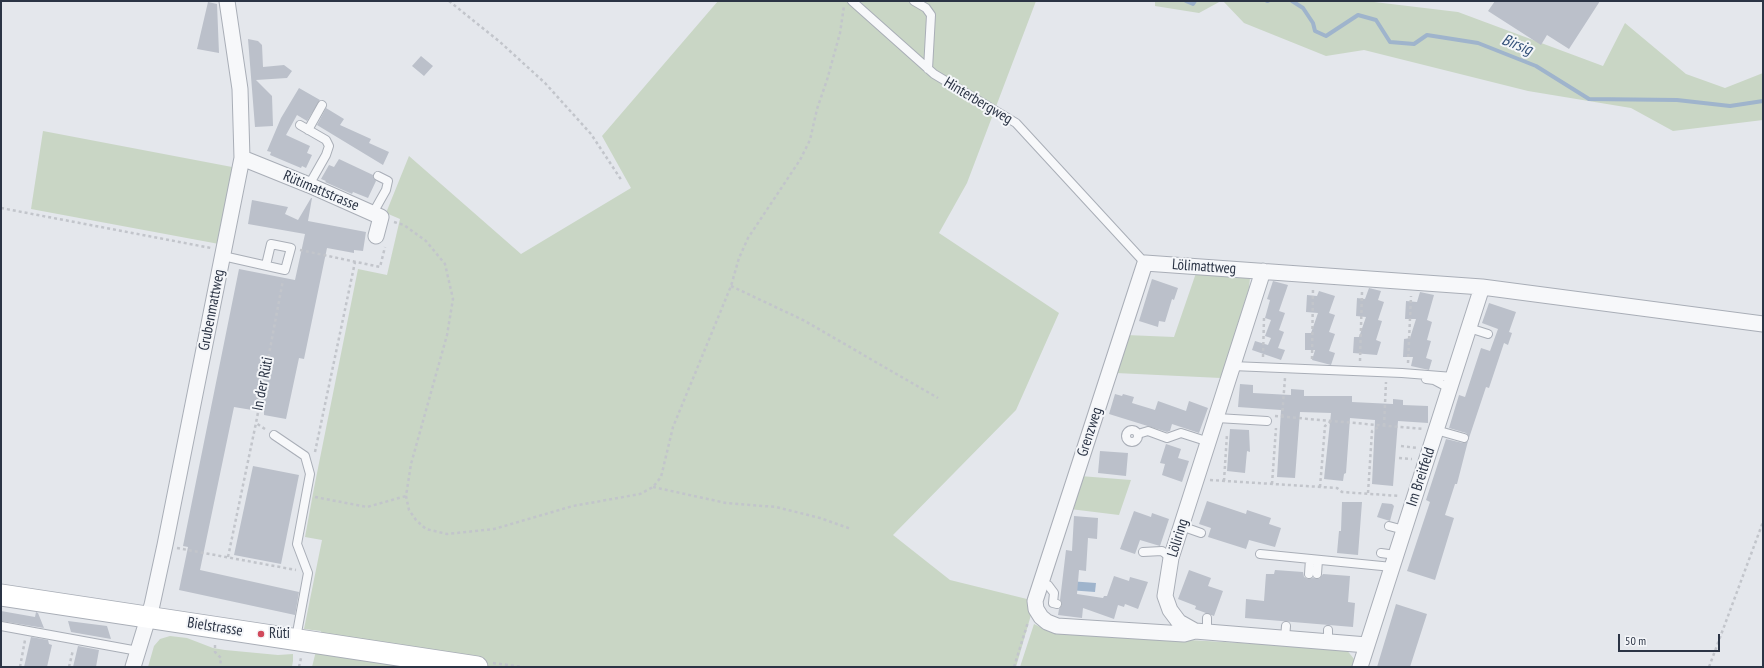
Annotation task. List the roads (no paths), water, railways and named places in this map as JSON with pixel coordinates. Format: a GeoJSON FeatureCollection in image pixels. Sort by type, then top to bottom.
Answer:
{"type":"FeatureCollection","features":[{"type":"Feature","properties":{"kind":"main road","name":"Bielstrasse"},"geometry":{"type":"LineString","coordinates":[[1,595],[477,667]]}},
{"type":"Feature","properties":{"kind":"street","name":"Grubenmattweg"},"geometry":{"type":"LineString","coordinates":[[133,667],[148,617],[165,545],[242,158],[246,119],[242,75],[227,1]]}},
{"type":"Feature","properties":{"kind":"street","name":"Rütimattstrasse"},"geometry":{"type":"LineString","coordinates":[[242,158],[309,184],[377,215]]}},
{"type":"Feature","properties":{"kind":"street"},"geometry":{"type":"LineString","coordinates":[[376,236],[377,215]]}},
{"type":"Feature","properties":{"kind":"street","name":"Lölimattweg"},"geometry":{"type":"LineString","coordinates":[[1145,263],[1482,287],[1763,324]]}},
{"type":"Feature","properties":{"kind":"street","name":"Grenzweg"},"geometry":{"type":"LineString","coordinates":[[1145,263],[1062,536],[1035,601],[1036,609],[1041,617],[1047,622],[1057,626],[1184,634],[1201,632]]}},
{"type":"Feature","properties":{"kind":"street","name":"Löliring"},"geometry":{"type":"LineString","coordinates":[[1263,271],[1232,366],[1222,418],[1209,442],[1171,558],[1166,596],[1170,610],[1179,622],[1201,632],[1286,632],[1328,636],[1367,645]]}},
{"type":"Feature","properties":{"kind":"street","name":"Im Breitfeld"},"geometry":{"type":"LineString","coordinates":[[1360,667],[1436,430],[1467,352],[1469,328],[1482,287]]}},
{"type":"Feature","properties":{"kind":"lane","name":"Hinterbergweg"},"geometry":{"type":"LineString","coordinates":[[852,1],[928,69],[1016,123],[1145,263]]}},
{"type":"Feature","properties":{"kind":"lane"},"geometry":{"type":"LineString","coordinates":[[914,1],[926,8],[930,16],[928,69]]}},
{"type":"Feature","properties":{"kind":"lane"},"geometry":{"type":"LineString","coordinates":[[308,130],[322,105]]}},
{"type":"Feature","properties":{"kind":"lane"},"geometry":{"type":"LineString","coordinates":[[300,125],[326,140],[329,146],[309,184]]}},
{"type":"Feature","properties":{"kind":"lane"},"geometry":{"type":"LineString","coordinates":[[377,215],[388,181],[378,176]]}},
{"type":"Feature","properties":{"kind":"lane"},"geometry":{"type":"LineString","coordinates":[[223,253],[266,265],[285,270],[291,248],[271,244],[266,265]]}},
{"type":"Feature","properties":{"kind":"lane"},"geometry":{"type":"LineString","coordinates":[[1469,328],[1488,334]]}},
{"type":"Feature","properties":{"kind":"lane"},"geometry":{"type":"LineString","coordinates":[[1232,366],[1386,373],[1455,382]]}},
{"type":"Feature","properties":{"kind":"lane"},"geometry":{"type":"LineString","coordinates":[[1222,418],[1269,418]]}},
{"type":"Feature","properties":{"kind":"lane"},"geometry":{"type":"LineString","coordinates":[[1436,430],[1464,438]]}},
{"type":"Feature","properties":{"kind":"lane"},"geometry":{"type":"LineString","coordinates":[[1138,434],[1148,431],[1167,438],[1181,433],[1209,442]]}},
{"type":"Feature","properties":{"kind":"lane"},"geometry":{"type":"LineString","coordinates":[[274,435],[305,456],[310,474],[297,544],[308,573],[296,639]]}},
{"type":"Feature","properties":{"kind":"lane"},"geometry":{"type":"LineString","coordinates":[[1181,526],[1201,533]]}},
{"type":"Feature","properties":{"kind":"lane"},"geometry":{"type":"LineString","coordinates":[[1389,526],[1404,530]]}},
{"type":"Feature","properties":{"kind":"lane"},"geometry":{"type":"LineString","coordinates":[[1143,552],[1162,551],[1171,558]]}},
{"type":"Feature","properties":{"kind":"lane"},"geometry":{"type":"LineString","coordinates":[[1381,553],[1394,561]]}},
{"type":"Feature","properties":{"kind":"lane"},"geometry":{"type":"LineString","coordinates":[[1260,554],[1314,559],[1394,561]]}},
{"type":"Feature","properties":{"kind":"lane"},"geometry":{"type":"LineString","coordinates":[[1313,574],[1314,559]]}},
{"type":"Feature","properties":{"kind":"lane"},"geometry":{"type":"LineString","coordinates":[[1047,574],[1048,585],[1054,593],[1053,603],[1058,604]]}},
{"type":"Feature","properties":{"kind":"lane"},"geometry":{"type":"LineString","coordinates":[[1201,632],[1208,618]]}},
{"type":"Feature","properties":{"kind":"lane"},"geometry":{"type":"LineString","coordinates":[[1,626],[138,651]]}},
{"type":"Feature","properties":{"kind":"water"},"geometry":{"type":"Polygon","coordinates":[[[1069,581],[1096,583],[1095,592],[1068,590],[1069,581]]]}},
{"type":"Feature","properties":{"kind":"waterway","name":"Birsig"},"geometry":{"type":"LineString","coordinates":[[1186,1],[1193,4],[1195,1]]}},
{"type":"Feature","properties":{"kind":"waterway","name":"Birsig"},"geometry":{"type":"LineString","coordinates":[[1292,1],[1303,8],[1313,23],[1315,31],[1326,36],[1358,15],[1376,20],[1390,42],[1414,44],[1427,35],[1478,43],[1536,66],[1589,99],[1677,100],[1730,106],[1763,101]]}},
{"type":"Feature","properties":{"kind":"place","name":"Rüti"},"geometry":{"type":"Point","coordinates":[261,634]}}]}
